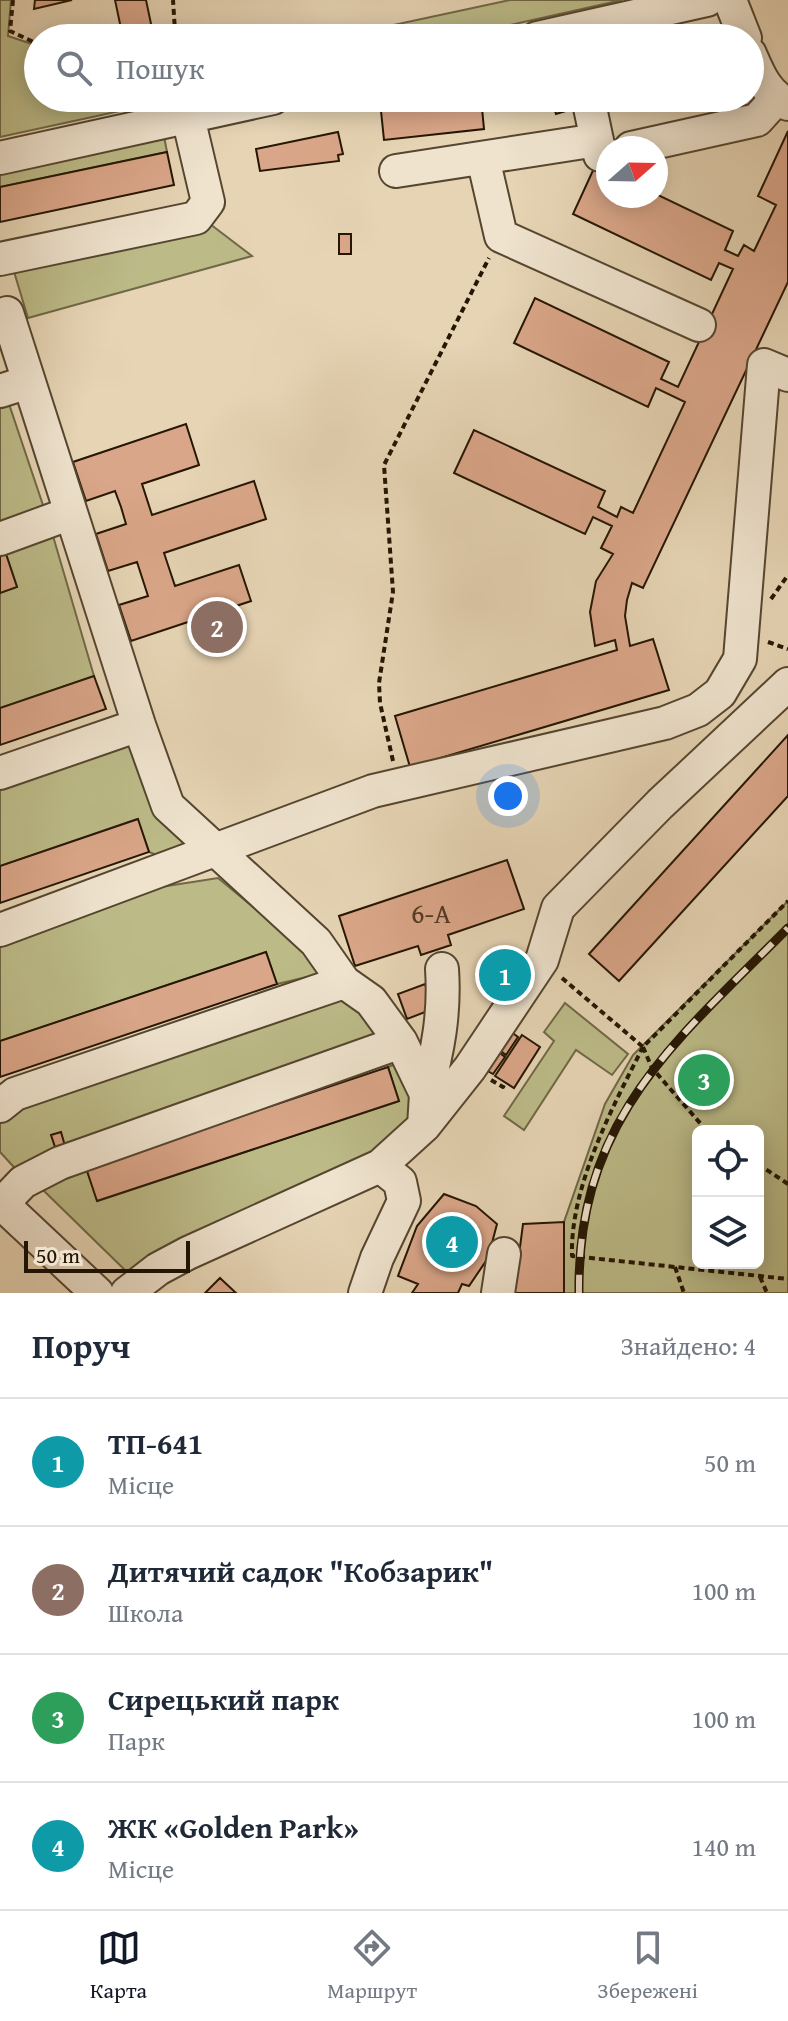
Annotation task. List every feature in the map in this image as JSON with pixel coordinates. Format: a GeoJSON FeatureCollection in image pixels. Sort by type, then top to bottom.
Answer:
{"type":"FeatureCollection","features":[{"type":"Feature","properties":{"kind":"street"},"geometry":{"type":"LineString","coordinates":[[613,24],[707,0]]}},
{"type":"Feature","properties":{"kind":"street"},"geometry":{"type":"LineString","coordinates":[[730,0],[739,24]]}},
{"type":"Feature","properties":{"kind":"street"},"geometry":{"type":"LineString","coordinates":[[668,140],[757,120],[782,101],[764,84]]}},
{"type":"Feature","properties":{"kind":"street"},"geometry":{"type":"LineString","coordinates":[[0,158],[210,112]]}},
{"type":"Feature","properties":{"kind":"street"},"geometry":{"type":"LineString","coordinates":[[592,112],[599,136]]}},
{"type":"Feature","properties":{"kind":"street"},"geometry":{"type":"LineString","coordinates":[[0,259],[196,218],[208,202],[188,117]]}},
{"type":"Feature","properties":{"kind":"street"},"geometry":{"type":"LineString","coordinates":[[396,171],[483,158],[596,148]]}},
{"type":"Feature","properties":{"kind":"street"},"geometry":{"type":"LineString","coordinates":[[483,158],[501,236],[699,325]]}},
{"type":"Feature","properties":{"kind":"street"},"geometry":{"type":"LineString","coordinates":[[0,316],[7,313],[14,387],[71,513],[168,806],[316,942],[344,982],[371,1001],[401,1042],[426,1094]]}},
{"type":"Feature","properties":{"kind":"street"},"geometry":{"type":"LineString","coordinates":[[0,930],[373,791],[665,723],[698,710],[720,693],[736,670],[744,633],[764,365],[788,375]]}},
{"type":"Feature","properties":{"kind":"street"},"geometry":{"type":"LineString","coordinates":[[0,539],[71,513]]}},
{"type":"Feature","properties":{"kind":"street"},"geometry":{"type":"LineString","coordinates":[[127,1293],[158,1269],[188,1253],[380,1166],[424,1126],[470,1068],[542,960],[558,908],[660,804],[788,684]]}},
{"type":"Feature","properties":{"kind":"street"},"geometry":{"type":"LineString","coordinates":[[0,773],[139,725]]}},
{"type":"Feature","properties":{"kind":"street"},"geometry":{"type":"LineString","coordinates":[[424,1126],[426,1094],[440,1046],[444,1004],[442,969]]}},
{"type":"Feature","properties":{"kind":"street"},"geometry":{"type":"LineString","coordinates":[[0,1106],[15,1094],[344,982]]}},
{"type":"Feature","properties":{"kind":"street"},"geometry":{"type":"LineString","coordinates":[[94,1292],[1,1203],[23,1182],[60,1163],[401,1042]]}},
{"type":"Feature","properties":{"kind":"street"},"geometry":{"type":"LineString","coordinates":[[365,1293],[377,1258],[404,1201],[400,1182],[380,1166]]}},
{"type":"Feature","properties":{"kind":"street"},"geometry":{"type":"LineString","coordinates":[[498,1293],[504,1254]]}},
{"type":"Feature","properties":{"kind":"path"},"geometry":{"type":"LineString","coordinates":[[13,0],[10,31],[24,38]]}},
{"type":"Feature","properties":{"kind":"path"},"geometry":{"type":"LineString","coordinates":[[173,0],[175,24]]}},
{"type":"Feature","properties":{"kind":"path"},"geometry":{"type":"LineString","coordinates":[[400,786],[380,703],[379,683],[393,592],[384,465],[501,236]]}},
{"type":"Feature","properties":{"kind":"path"},"geometry":{"type":"LineString","coordinates":[[788,901],[643,1047],[612,1106],[571,1222],[572,1256],[788,1279]]}},
{"type":"Feature","properties":{"kind":"path"},"geometry":{"type":"LineString","coordinates":[[542,960],[643,1047],[652,1068],[702,1125]]}},
{"type":"Feature","properties":{"kind":"path"},"geometry":{"type":"LineString","coordinates":[[764,1168],[788,1184]]}},
{"type":"Feature","properties":{"kind":"path"},"geometry":{"type":"LineString","coordinates":[[675,1267],[684,1293]]}},
{"type":"Feature","properties":{"kind":"path"},"geometry":{"type":"LineString","coordinates":[[759,1276],[767,1293]]}},
{"type":"Feature","properties":{"kind":"shaded area"},"geometry":{"type":"Polygon","coordinates":[[[0,0],[11,0],[8,36],[24,41],[24,112],[115,112],[0,137],[0,0]]]}},
{"type":"Feature","properties":{"kind":"shaded area"},"geometry":{"type":"Polygon","coordinates":[[[510,0],[622,0],[515,24],[398,24],[510,0]]]}},
{"type":"Feature","properties":{"kind":"shaded area"},"geometry":{"type":"Polygon","coordinates":[[[163,131],[167,152],[0,187],[0,169],[163,131]]]}},
{"type":"Feature","properties":{"kind":"shaded area"},"geometry":{"type":"Polygon","coordinates":[[[210,224],[252,256],[28,318],[12,265],[210,224]]]}},
{"type":"Feature","properties":{"kind":"shaded area"},"geometry":{"type":"Polygon","coordinates":[[[9,404],[46,514],[0,529],[0,407],[9,404]]]}},
{"type":"Feature","properties":{"kind":"shaded area"},"geometry":{"type":"Polygon","coordinates":[[[53,536],[94,676],[0,708],[0,593],[17,587],[6,554],[53,536]]]}},
{"type":"Feature","properties":{"kind":"shaded area"},"geometry":{"type":"Polygon","coordinates":[[[130,740],[192,844],[162,857],[149,852],[137,819],[0,866],[0,787],[130,740]]]}},
{"type":"Feature","properties":{"kind":"shaded area"},"geometry":{"type":"Polygon","coordinates":[[[218,878],[304,949],[320,974],[277,984],[266,952],[0,1041],[0,947],[154,888],[218,878]]]}},
{"type":"Feature","properties":{"kind":"shaded area"},"geometry":{"type":"Polygon","coordinates":[[[788,901],[788,1293],[564,1293],[564,1222],[605,1104],[633,1055],[788,901]]]}},
{"type":"Feature","properties":{"kind":"shaded area"},"geometry":{"type":"Polygon","coordinates":[[[341,992],[387,1039],[23,1177],[0,1152],[0,1116],[341,992]]]}},
{"type":"Feature","properties":{"kind":"shaded area"},"geometry":{"type":"Polygon","coordinates":[[[565,1003],[628,1054],[612,1075],[576,1050],[524,1130],[504,1116],[554,1041],[544,1032],[565,1003]]]}},
{"type":"Feature","properties":{"kind":"shaded area"},"geometry":{"type":"Polygon","coordinates":[[[403,1061],[417,1101],[412,1124],[368,1161],[130,1275],[42,1189],[86,1168],[98,1201],[399,1101],[388,1067],[403,1061]]]}},
{"type":"Feature","properties":{"kind":"building"},"geometry":{"type":"Polygon","coordinates":[[[35,0],[72,0],[34,9],[35,0]]]}},
{"type":"Feature","properties":{"kind":"building"},"geometry":{"type":"Polygon","coordinates":[[[115,0],[146,0],[151,24],[120,24],[115,0]]]}},
{"type":"Feature","properties":{"kind":"building"},"geometry":{"type":"Polygon","coordinates":[[[381,112],[482,112],[484,129],[384,140],[381,112]]]}},
{"type":"Feature","properties":{"kind":"building"},"geometry":{"type":"Polygon","coordinates":[[[788,131],[788,282],[643,588],[632,583],[627,600],[625,616],[630,646],[653,639],[669,690],[410,767],[395,716],[617,650],[615,640],[595,646],[590,612],[596,581],[613,554],[601,548],[612,526],[593,517],[585,534],[454,473],[474,430],[605,491],[598,507],[617,517],[621,507],[633,513],[685,402],[656,388],[648,407],[514,343],[535,298],[669,362],[661,379],[678,387],[733,269],[719,263],[711,280],[573,214],[595,166],[596,208],[668,208],[668,200],[733,231],[725,250],[738,256],[744,245],[754,251],[776,205],[758,196],[788,131]]]}},
{"type":"Feature","properties":{"kind":"building"},"geometry":{"type":"Polygon","coordinates":[[[338,132],[343,154],[338,155],[339,161],[260,171],[256,149],[338,132]]]}},
{"type":"Feature","properties":{"kind":"building"},"geometry":{"type":"Polygon","coordinates":[[[167,152],[174,185],[0,222],[0,187],[167,152]]]}},
{"type":"Feature","properties":{"kind":"building"},"geometry":{"type":"Polygon","coordinates":[[[339,234],[351,234],[351,254],[339,254],[339,234]]]}},
{"type":"Feature","properties":{"kind":"building"},"geometry":{"type":"Polygon","coordinates":[[[186,424],[199,465],[142,484],[152,515],[254,481],[266,519],[164,553],[175,586],[239,565],[251,601],[131,641],[119,605],[148,596],[137,562],[108,571],[96,534],[126,524],[121,507],[115,491],[86,501],[73,462],[186,424]]]}},
{"type":"Feature","properties":{"kind":"building"},"geometry":{"type":"Polygon","coordinates":[[[6,554],[17,587],[0,593],[0,556],[6,554]]]}},
{"type":"Feature","properties":{"kind":"building"},"geometry":{"type":"Polygon","coordinates":[[[94,676],[106,709],[0,745],[0,708],[94,676]]]}},
{"type":"Feature","properties":{"kind":"building"},"geometry":{"type":"Polygon","coordinates":[[[788,735],[788,796],[619,981],[589,954],[788,735]]]}},
{"type":"Feature","properties":{"kind":"building"},"geometry":{"type":"Polygon","coordinates":[[[138,819],[149,852],[0,903],[0,866],[138,819]]]}},
{"type":"Feature","properties":{"kind":"building"},"geometry":{"type":"Polygon","coordinates":[[[507,860],[524,909],[448,935],[451,945],[421,955],[418,946],[355,966],[339,916],[507,860]]]}},
{"type":"Feature","properties":{"kind":"building"},"geometry":{"type":"Polygon","coordinates":[[[266,952],[277,984],[0,1077],[0,1041],[266,952]]]}},
{"type":"Feature","properties":{"kind":"building"},"geometry":{"type":"Polygon","coordinates":[[[510,962],[517,981],[499,988],[493,968],[510,962]]]}},
{"type":"Feature","properties":{"kind":"building"},"geometry":{"type":"Polygon","coordinates":[[[425,984],[433,1009],[407,1019],[398,994],[425,984]]]}},
{"type":"Feature","properties":{"kind":"building"},"geometry":{"type":"Polygon","coordinates":[[[510,1031],[518,1037],[506,1055],[498,1049],[510,1031]]]}},
{"type":"Feature","properties":{"kind":"building"},"geometry":{"type":"Polygon","coordinates":[[[522,1035],[540,1047],[514,1088],[495,1076],[522,1035]]]}},
{"type":"Feature","properties":{"kind":"building"},"geometry":{"type":"Polygon","coordinates":[[[497,1051],[505,1057],[493,1074],[484,1069],[497,1051]]]}},
{"type":"Feature","properties":{"kind":"building"},"geometry":{"type":"Polygon","coordinates":[[[388,1067],[399,1101],[97,1201],[86,1168],[388,1067]]]}},
{"type":"Feature","properties":{"kind":"building"},"geometry":{"type":"Polygon","coordinates":[[[61,1132],[67,1153],[58,1156],[51,1135],[61,1132]]]}},
{"type":"Feature","properties":{"kind":"building"},"geometry":{"type":"Polygon","coordinates":[[[444,1194],[476,1206],[497,1224],[488,1258],[469,1286],[462,1284],[458,1293],[412,1293],[418,1284],[398,1276],[417,1226],[444,1194]]]}},
{"type":"Feature","properties":{"kind":"building"},"geometry":{"type":"Polygon","coordinates":[[[564,1222],[564,1293],[514,1293],[523,1224],[564,1222]]]}},
{"type":"Feature","properties":{"kind":"building"},"geometry":{"type":"Polygon","coordinates":[[[220,1278],[236,1293],[205,1293],[220,1278]]]}},
{"type":"Feature","properties":{"kind":"railway"},"geometry":{"type":"LineString","coordinates":[[579,1293],[583,1232],[595,1178],[614,1131],[640,1088],[672,1047],[788,928]]}},
{"type":"Feature","properties":{"kind":"place","name":"Дитячий садок \"Кобзарик\""},"geometry":{"type":"Point","coordinates":[217,627]}},
{"type":"Feature","properties":{"kind":"place","name":"ТП-641"},"geometry":{"type":"Point","coordinates":[505,975]}},
{"type":"Feature","properties":{"kind":"place","name":"Сирецький парк"},"geometry":{"type":"Point","coordinates":[704,1080]}},
{"type":"Feature","properties":{"kind":"place","name":"ЖК «Golden Park»"},"geometry":{"type":"Point","coordinates":[452,1242]}}]}
